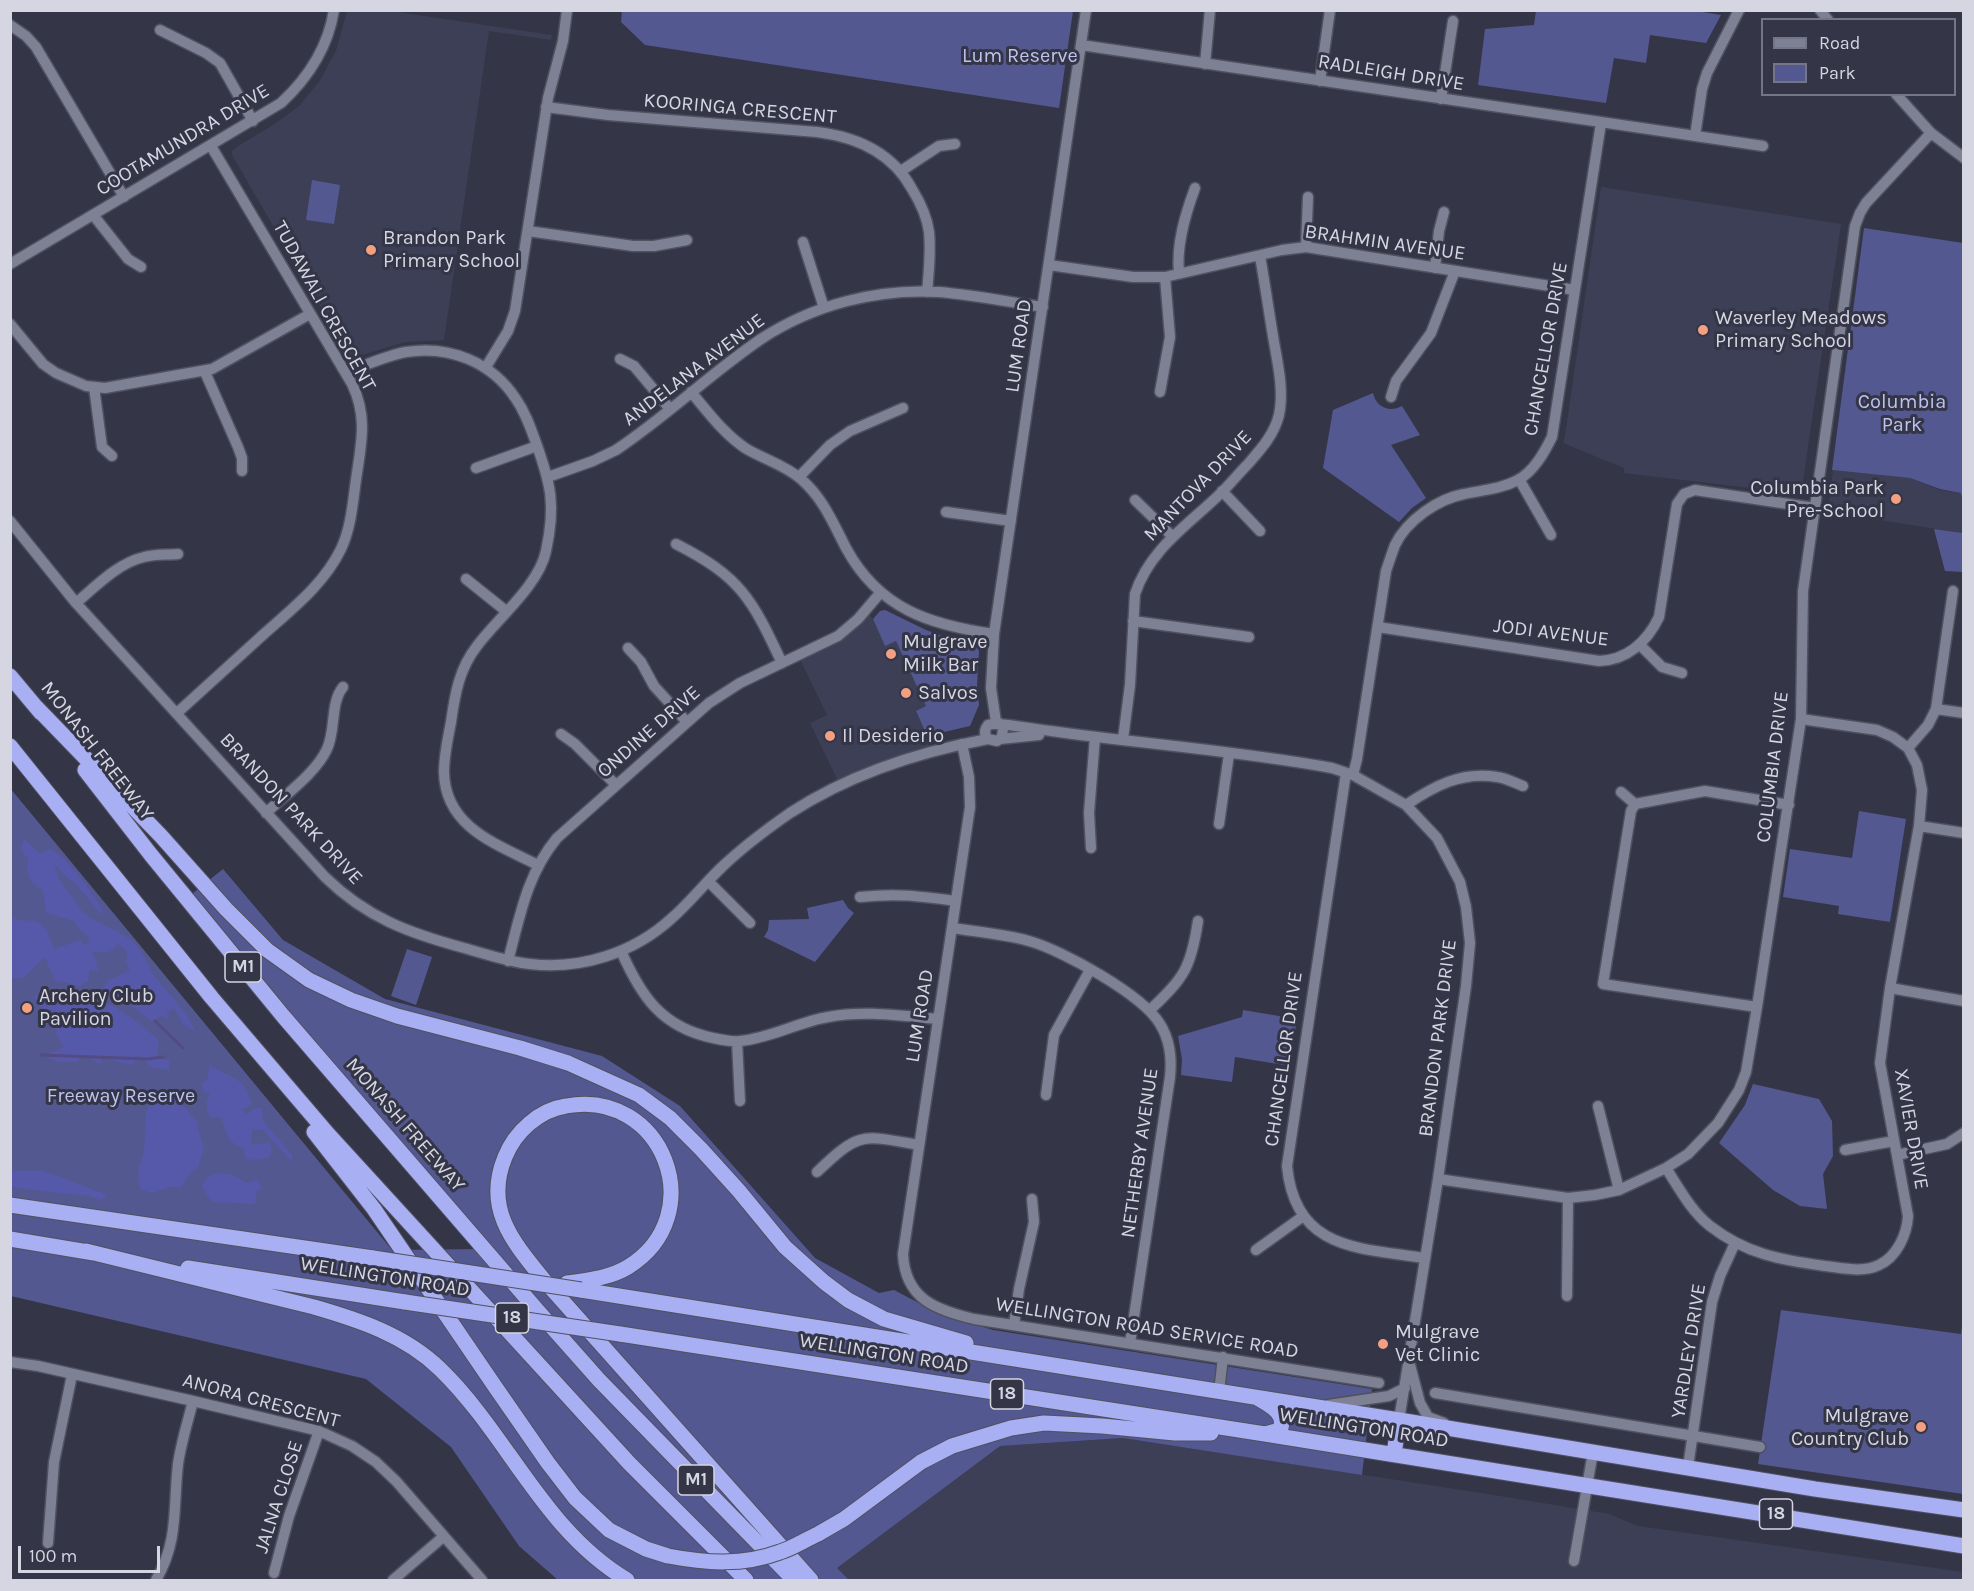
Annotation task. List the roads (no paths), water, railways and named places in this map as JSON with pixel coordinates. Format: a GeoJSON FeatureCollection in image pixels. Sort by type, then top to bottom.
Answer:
{"type":"FeatureCollection","features":[{"type":"Feature","properties":{"kind":"highway","name":"MONASH FREEWAY"},"geometry":{"type":"LineString","coordinates":[[10,676],[151,855],[283,1016],[461,1222],[599,1380],[794,1581]]}},
{"type":"Feature","properties":{"kind":"highway"},"geometry":{"type":"LineString","coordinates":[[36,707],[160,836],[242,926],[267,950],[309,980],[351,1000],[397,1016],[568,1063],[639,1095],[670,1118],[701,1149],[785,1247],[806,1268],[848,1300],[884,1319],[920,1331],[1089,1371]]}},
{"type":"Feature","properties":{"kind":"highway","name":"M1"},"geometry":{"type":"LineString","coordinates":[[10,746],[212,998],[328,1134],[563,1392],[746,1581]]}},
{"type":"Feature","properties":{"kind":"highway"},"geometry":{"type":"LineString","coordinates":[[212,998],[374,1209],[509,1407],[575,1498],[617,1535],[646,1549],[697,1562],[720,1563],[780,1552],[844,1519],[921,1462],[952,1446],[1011,1428],[1044,1423],[1175,1432],[1265,1434],[1281,1428],[1280,1415],[1256,1397]]}},
{"type":"Feature","properties":{"kind":"highway"},"geometry":{"type":"LineString","coordinates":[[578,1286],[627,1268],[639,1259],[658,1238],[667,1219],[671,1196],[666,1164],[649,1132],[631,1117],[598,1105],[575,1104],[558,1107],[542,1115],[517,1137],[506,1154],[499,1172],[499,1204],[505,1227],[522,1254],[543,1279],[811,1581]]}},
{"type":"Feature","properties":{"kind":"highway","name":"WELLINGTON ROAD"},"geometry":{"type":"LineString","coordinates":[[10,1205],[553,1285],[578,1286],[1089,1371],[1964,1510]]}},
{"type":"Feature","properties":{"kind":"highway","name":"WELLINGTON ROAD"},"geometry":{"type":"LineString","coordinates":[[10,1239],[1394,1454],[1964,1546]]}},
{"type":"Feature","properties":{"kind":"highway"},"geometry":{"type":"LineString","coordinates":[[86,1251],[314,1306],[358,1320],[394,1335],[439,1367],[476,1407],[552,1514],[580,1544],[627,1581]]}},
{"type":"Feature","properties":{"kind":"highway"},"geometry":{"type":"LineString","coordinates":[[1394,1454],[1399,1420]]}},
{"type":"Feature","properties":{"kind":"street","name":"COOTAMUNDRA DRIVE"},"geometry":{"type":"LineString","coordinates":[[10,264],[281,103],[311,70],[327,39],[334,10]]}},
{"type":"Feature","properties":{"kind":"street"},"geometry":{"type":"LineString","coordinates":[[486,367],[513,318],[546,107],[562,46],[567,10]]}},
{"type":"Feature","properties":{"kind":"street","name":"LUM ROAD"},"geometry":{"type":"LineString","coordinates":[[991,728],[994,634],[1086,10]]}},
{"type":"Feature","properties":{"kind":"street"},"geometry":{"type":"LineString","coordinates":[[1204,64],[1210,10]]}},
{"type":"Feature","properties":{"kind":"street"},"geometry":{"type":"LineString","coordinates":[[1320,81],[1330,10]]}},
{"type":"Feature","properties":{"kind":"street"},"geometry":{"type":"LineString","coordinates":[[1695,135],[1702,89],[1707,73],[1740,10]]}},
{"type":"Feature","properties":{"kind":"street"},"geometry":{"type":"LineString","coordinates":[[1442,99],[1452,21]]}},
{"type":"Feature","properties":{"kind":"street"},"geometry":{"type":"LineString","coordinates":[[10,25],[26,36],[36,47],[124,197]]}},
{"type":"Feature","properties":{"kind":"street"},"geometry":{"type":"LineString","coordinates":[[160,30],[206,53],[220,63],[253,121]]}},
{"type":"Feature","properties":{"kind":"street","name":"RADLEIGH DRIVE"},"geometry":{"type":"LineString","coordinates":[[1081,45],[1763,146]]}},
{"type":"Feature","properties":{"kind":"street"},"geometry":{"type":"LineString","coordinates":[[1898,96],[1931,133],[1964,158]]}},
{"type":"Feature","properties":{"kind":"street","name":"KOORINGA CRESCENT"},"geometry":{"type":"LineString","coordinates":[[546,107],[597,114],[837,135],[857,141],[887,157],[901,171],[919,200],[928,229],[930,264],[927,292]]}},
{"type":"Feature","properties":{"kind":"street","name":"CHANCELLOR DRIVE"},"geometry":{"type":"LineString","coordinates":[[1302,1217],[1288,1182],[1287,1166],[1349,774],[1357,759],[1386,571],[1396,543],[1418,516],[1439,502],[1463,494],[1490,491],[1519,479],[1542,458],[1552,437],[1601,123]]}},
{"type":"Feature","properties":{"kind":"street","name":"COLUMBIA DRIVE"},"geometry":{"type":"LineString","coordinates":[[1438,1179],[1568,1198],[1619,1190],[1666,1168],[1688,1154],[1718,1123],[1739,1090],[1746,1072],[1757,1007],[1801,719],[1802,607],[1855,226],[1866,202],[1931,133]]}},
{"type":"Feature","properties":{"kind":"street"},"geometry":{"type":"LineString","coordinates":[[901,171],[939,146],[955,144]]}},
{"type":"Feature","properties":{"kind":"street","name":"TUDAWALI CRESCENT"},"geometry":{"type":"LineString","coordinates":[[177,713],[309,593],[328,571],[340,550],[349,522],[363,426],[358,399],[346,373],[211,146]]}},
{"type":"Feature","properties":{"kind":"street"},"geometry":{"type":"LineString","coordinates":[[1179,273],[1177,258],[1187,211],[1195,188]]}},
{"type":"Feature","properties":{"kind":"street"},"geometry":{"type":"LineString","coordinates":[[1306,247],[1308,197]]}},
{"type":"Feature","properties":{"kind":"street"},"geometry":{"type":"LineString","coordinates":[[1436,268],[1439,231],[1444,212]]}},
{"type":"Feature","properties":{"kind":"street"},"geometry":{"type":"LineString","coordinates":[[93,216],[128,259],[141,267]]}},
{"type":"Feature","properties":{"kind":"street"},"geometry":{"type":"LineString","coordinates":[[528,231],[633,246],[665,245],[687,240]]}},
{"type":"Feature","properties":{"kind":"street"},"geometry":{"type":"LineString","coordinates":[[803,242],[825,308]]}},
{"type":"Feature","properties":{"kind":"street","name":"BRAHMIN AVENUE"},"geometry":{"type":"LineString","coordinates":[[1049,265],[1133,277],[1165,276],[1282,250],[1306,247],[1575,290]]}},
{"type":"Feature","properties":{"kind":"street","name":"MANTOVA DRIVE"},"geometry":{"type":"LineString","coordinates":[[1123,739],[1130,685],[1135,594],[1139,581],[1153,558],[1172,536],[1222,491],[1263,447],[1274,431],[1279,414],[1279,377],[1260,256]]}},
{"type":"Feature","properties":{"kind":"street"},"geometry":{"type":"LineString","coordinates":[[1391,397],[1396,381],[1431,333],[1455,271]]}},
{"type":"Feature","properties":{"kind":"street"},"geometry":{"type":"LineString","coordinates":[[1160,392],[1170,337],[1165,276]]}},
{"type":"Feature","properties":{"kind":"street","name":"ANDELANA AVENUE"},"geometry":{"type":"LineString","coordinates":[[548,477],[616,450],[770,333],[804,315],[874,296],[927,292],[1043,307]]}},
{"type":"Feature","properties":{"kind":"street"},"geometry":{"type":"LineString","coordinates":[[10,324],[37,357],[67,380],[94,387],[111,387],[205,372],[310,314]]}},
{"type":"Feature","properties":{"kind":"street"},"geometry":{"type":"LineString","coordinates":[[346,373],[402,353],[421,351],[452,354],[486,367],[516,398],[526,417],[548,477],[552,508],[543,560],[534,579],[472,653],[458,681],[445,754],[445,787],[455,810],[469,826],[480,835],[538,865]]}},
{"type":"Feature","properties":{"kind":"street"},"geometry":{"type":"LineString","coordinates":[[620,359],[634,366],[670,409]]}},
{"type":"Feature","properties":{"kind":"street"},"geometry":{"type":"LineString","coordinates":[[205,372],[238,447],[242,458],[242,471]]}},
{"type":"Feature","properties":{"kind":"street"},"geometry":{"type":"LineString","coordinates":[[94,387],[102,447],[112,456]]}},
{"type":"Feature","properties":{"kind":"street"},"geometry":{"type":"LineString","coordinates":[[691,392],[730,437],[799,477],[827,510],[860,569],[881,592],[907,610],[937,623],[994,634]]}},
{"type":"Feature","properties":{"kind":"street"},"geometry":{"type":"LineString","coordinates":[[799,477],[830,445],[850,431],[903,408]]}},
{"type":"Feature","properties":{"kind":"street"},"geometry":{"type":"LineString","coordinates":[[476,468],[537,446]]}},
{"type":"Feature","properties":{"kind":"street"},"geometry":{"type":"LineString","coordinates":[[1519,479],[1551,536]]}},
{"type":"Feature","properties":{"kind":"street","name":"JODI AVENUE"},"geometry":{"type":"LineString","coordinates":[[1378,627],[1599,661],[1612,661],[1625,656],[1640,645],[1659,618],[1677,504],[1684,494],[1695,490],[1815,508]]}},
{"type":"Feature","properties":{"kind":"street"},"geometry":{"type":"LineString","coordinates":[[1222,491],[1260,531]]}},
{"type":"Feature","properties":{"kind":"street"},"geometry":{"type":"LineString","coordinates":[[1136,500],[1172,536]]}},
{"type":"Feature","properties":{"kind":"street"},"geometry":{"type":"LineString","coordinates":[[946,512],[1011,521]]}},
{"type":"Feature","properties":{"kind":"street","name":"BRANDON PARK DRIVE"},"geometry":{"type":"LineString","coordinates":[[10,521],[76,603],[333,885],[374,916],[410,933],[508,961],[539,965],[570,964],[621,951],[659,930],[742,849],[769,828],[830,790],[906,759],[962,744],[991,728],[1123,739],[1315,765],[1349,774],[1406,805],[1437,838],[1460,882],[1466,907],[1470,943],[1466,986],[1438,1179],[1399,1420]]}},
{"type":"Feature","properties":{"kind":"street"},"geometry":{"type":"LineString","coordinates":[[676,544],[714,566],[740,587],[757,611],[782,663]]}},
{"type":"Feature","properties":{"kind":"street"},"geometry":{"type":"LineString","coordinates":[[76,603],[132,561],[155,555],[178,554]]}},
{"type":"Feature","properties":{"kind":"street"},"geometry":{"type":"LineString","coordinates":[[466,579],[506,611]]}},
{"type":"Feature","properties":{"kind":"street"},"geometry":{"type":"LineString","coordinates":[[1801,719],[1877,730],[1908,748],[1928,725],[1936,709],[1953,591]]}},
{"type":"Feature","properties":{"kind":"street","name":"ONDINE DRIVE"},"geometry":{"type":"LineString","coordinates":[[508,961],[528,887],[538,865],[557,838],[686,721],[724,692],[845,631],[881,592]]}},
{"type":"Feature","properties":{"kind":"street"},"geometry":{"type":"LineString","coordinates":[[1133,621],[1249,637]]}},
{"type":"Feature","properties":{"kind":"street"},"geometry":{"type":"LineString","coordinates":[[1640,645],[1662,667],[1682,673]]}},
{"type":"Feature","properties":{"kind":"street"},"geometry":{"type":"LineString","coordinates":[[628,648],[638,657],[654,686],[686,721]]}},
{"type":"Feature","properties":{"kind":"street"},"geometry":{"type":"LineString","coordinates":[[266,813],[316,766],[323,756],[331,737],[338,696],[343,687]]}},
{"type":"Feature","properties":{"kind":"street"},"geometry":{"type":"LineString","coordinates":[[1936,709],[1964,713]]}},
{"type":"Feature","properties":{"kind":"street"},"geometry":{"type":"LineString","coordinates":[[991,728],[1004,731],[1000,739]]}},
{"type":"Feature","properties":{"kind":"street","name":"BRANDON PARK DRIVE"},"geometry":{"type":"LineString","coordinates":[[991,728],[994,741],[1028,735],[1072,734]]}},
{"type":"Feature","properties":{"kind":"street"},"geometry":{"type":"LineString","coordinates":[[561,734],[575,744],[616,785]]}},
{"type":"Feature","properties":{"kind":"street"},"geometry":{"type":"LineString","coordinates":[[1091,848],[1089,813],[1095,737]]}},
{"type":"Feature","properties":{"kind":"street","name":"LUM ROAD"},"geometry":{"type":"LineString","coordinates":[[915,1292],[905,1274],[903,1254],[970,798],[969,777],[962,744]]}},
{"type":"Feature","properties":{"kind":"street","name":"XAVIER DRIVE"},"geometry":{"type":"LineString","coordinates":[[1666,1168],[1695,1212],[1710,1226],[1735,1243],[1777,1259],[1846,1269],[1865,1269],[1881,1264],[1900,1244],[1907,1229],[1908,1216],[1880,1063],[1890,988],[1919,826],[1922,790],[1917,765],[1908,748]]}},
{"type":"Feature","properties":{"kind":"street"},"geometry":{"type":"LineString","coordinates":[[1219,824],[1229,754]]}},
{"type":"Feature","properties":{"kind":"street"},"geometry":{"type":"LineString","coordinates":[[1406,805],[1438,785],[1464,776],[1498,777],[1523,786]]}},
{"type":"Feature","properties":{"kind":"street"},"geometry":{"type":"LineString","coordinates":[[1757,1007],[1603,984],[1631,811],[1635,804],[1705,791],[1789,805]]}},
{"type":"Feature","properties":{"kind":"street"},"geometry":{"type":"LineString","coordinates":[[1621,792],[1635,804]]}},
{"type":"Feature","properties":{"kind":"street"},"geometry":{"type":"LineString","coordinates":[[1919,826],[1964,834]]}},
{"type":"Feature","properties":{"kind":"street"},"geometry":{"type":"LineString","coordinates":[[708,881],[750,923]]}},
{"type":"Feature","properties":{"kind":"street"},"geometry":{"type":"LineString","coordinates":[[860,897],[910,894],[956,901]]}},
{"type":"Feature","properties":{"kind":"street"},"geometry":{"type":"LineString","coordinates":[[1150,1010],[1176,985],[1188,966],[1198,921]]}},
{"type":"Feature","properties":{"kind":"street","name":"NETHERBY AVENUE"},"geometry":{"type":"LineString","coordinates":[[952,928],[1029,941],[1056,951],[1133,997],[1150,1010],[1165,1032],[1171,1064],[1130,1343]]}},
{"type":"Feature","properties":{"kind":"street"},"geometry":{"type":"LineString","coordinates":[[621,951],[637,986],[664,1016],[694,1033],[737,1042],[772,1034],[809,1021],[840,1015],[880,1014],[938,1019]]}},
{"type":"Feature","properties":{"kind":"street"},"geometry":{"type":"LineString","coordinates":[[1046,1095],[1054,1035],[1090,970]]}},
{"type":"Feature","properties":{"kind":"street"},"geometry":{"type":"LineString","coordinates":[[1890,988],[1964,1001]]}},
{"type":"Feature","properties":{"kind":"street"},"geometry":{"type":"LineString","coordinates":[[737,1042],[740,1101]]}},
{"type":"Feature","properties":{"kind":"street"},"geometry":{"type":"LineString","coordinates":[[1598,1106],[1619,1190]]}},
{"type":"Feature","properties":{"kind":"street"},"geometry":{"type":"LineString","coordinates":[[1897,1155],[1947,1144],[1964,1133]]}},
{"type":"Feature","properties":{"kind":"street"},"geometry":{"type":"LineString","coordinates":[[817,1172],[848,1144],[861,1138],[919,1144]]}},
{"type":"Feature","properties":{"kind":"street"},"geometry":{"type":"LineString","coordinates":[[1845,1150],[1894,1141]]}},
{"type":"Feature","properties":{"kind":"street"},"geometry":{"type":"LineString","coordinates":[[1567,1296],[1568,1198]]}},
{"type":"Feature","properties":{"kind":"street"},"geometry":{"type":"LineString","coordinates":[[1014,1325],[1019,1289],[1034,1222],[1032,1199]]}},
{"type":"Feature","properties":{"kind":"street"},"geometry":{"type":"LineString","coordinates":[[1256,1250],[1302,1217],[1322,1233],[1339,1242],[1354,1247],[1425,1258]]}},
{"type":"Feature","properties":{"kind":"street","name":"YARDLEY DRIVE"},"geometry":{"type":"LineString","coordinates":[[1688,1467],[1712,1302],[1720,1276],[1735,1243]]}},
{"type":"Feature","properties":{"kind":"street","name":"WELLINGTON ROAD SERVICE ROAD"},"geometry":{"type":"LineString","coordinates":[[915,1292],[927,1302],[946,1311],[974,1318],[1379,1383]]}},
{"type":"Feature","properties":{"kind":"street"},"geometry":{"type":"LineString","coordinates":[[1219,1392],[1223,1357]]}},
{"type":"Feature","properties":{"kind":"street","name":"ANORA CRESCENT"},"geometry":{"type":"LineString","coordinates":[[10,1362],[193,1401],[319,1431],[352,1446],[376,1462],[396,1481],[483,1581]]}},
{"type":"Feature","properties":{"kind":"street"},"geometry":{"type":"LineString","coordinates":[[1410,1362],[1420,1402],[1428,1417],[1456,1429]]}},
{"type":"Feature","properties":{"kind":"street"},"geometry":{"type":"LineString","coordinates":[[48,1543],[54,1462],[72,1375]]}},
{"type":"Feature","properties":{"kind":"street"},"geometry":{"type":"LineString","coordinates":[[1316,1407],[1389,1396],[1405,1388]]}},
{"type":"Feature","properties":{"kind":"street"},"geometry":{"type":"LineString","coordinates":[[1435,1393],[1760,1447]]}},
{"type":"Feature","properties":{"kind":"street"},"geometry":{"type":"LineString","coordinates":[[156,1581],[165,1564],[174,1531],[178,1462],[193,1401]]}},
{"type":"Feature","properties":{"kind":"street","name":"JALNA CLOSE"},"geometry":{"type":"LineString","coordinates":[[274,1573],[289,1516],[319,1431]]}},
{"type":"Feature","properties":{"kind":"street"},"geometry":{"type":"LineString","coordinates":[[1574,1561],[1593,1452]]}},
{"type":"Feature","properties":{"kind":"street"},"geometry":{"type":"LineString","coordinates":[[393,1581],[443,1537]]}},
{"type":"Feature","properties":{"kind":"waterway"},"geometry":{"type":"LineString","coordinates":[[155,1021],[183,1048]]}},
{"type":"Feature","properties":{"kind":"waterway"},"geometry":{"type":"LineString","coordinates":[[41,1055],[147,1059],[163,1057]]}},
{"type":"Feature","properties":{"kind":"place","name":"Brandon Park Primary School"},"geometry":{"type":"Point","coordinates":[371,250]}},
{"type":"Feature","properties":{"kind":"place","name":"Waverley Meadows Primary School"},"geometry":{"type":"Point","coordinates":[1703,330]}},
{"type":"Feature","properties":{"kind":"place","name":"Columbia Park Pre-School"},"geometry":{"type":"Point","coordinates":[1896,499]}},
{"type":"Feature","properties":{"kind":"place","name":"Mulgrave Milk Bar"},"geometry":{"type":"Point","coordinates":[891,654]}},
{"type":"Feature","properties":{"kind":"place","name":"Salvos"},"geometry":{"type":"Point","coordinates":[906,693]}},
{"type":"Feature","properties":{"kind":"place","name":"Il Desiderio"},"geometry":{"type":"Point","coordinates":[830,736]}},
{"type":"Feature","properties":{"kind":"place","name":"Archery Club Pavilion"},"geometry":{"type":"Point","coordinates":[27,1008]}},
{"type":"Feature","properties":{"kind":"place","name":"Mulgrave Vet Clinic"},"geometry":{"type":"Point","coordinates":[1383,1344]}},
{"type":"Feature","properties":{"kind":"place","name":"Mulgrave Country Club"},"geometry":{"type":"Point","coordinates":[1921,1427]}},
{"type":"Feature","properties":{"kind":"park label","name":"Lum Reserve"},"geometry":{"type":"Point","coordinates":[1020,56]}},
{"type":"Feature","properties":{"kind":"park label","name":"Columbia Park"},"geometry":{"type":"Point","coordinates":[1902,414]}},
{"type":"Feature","properties":{"kind":"park label","name":"Freeway Reserve"},"geometry":{"type":"Point","coordinates":[121,1096]}}]}
